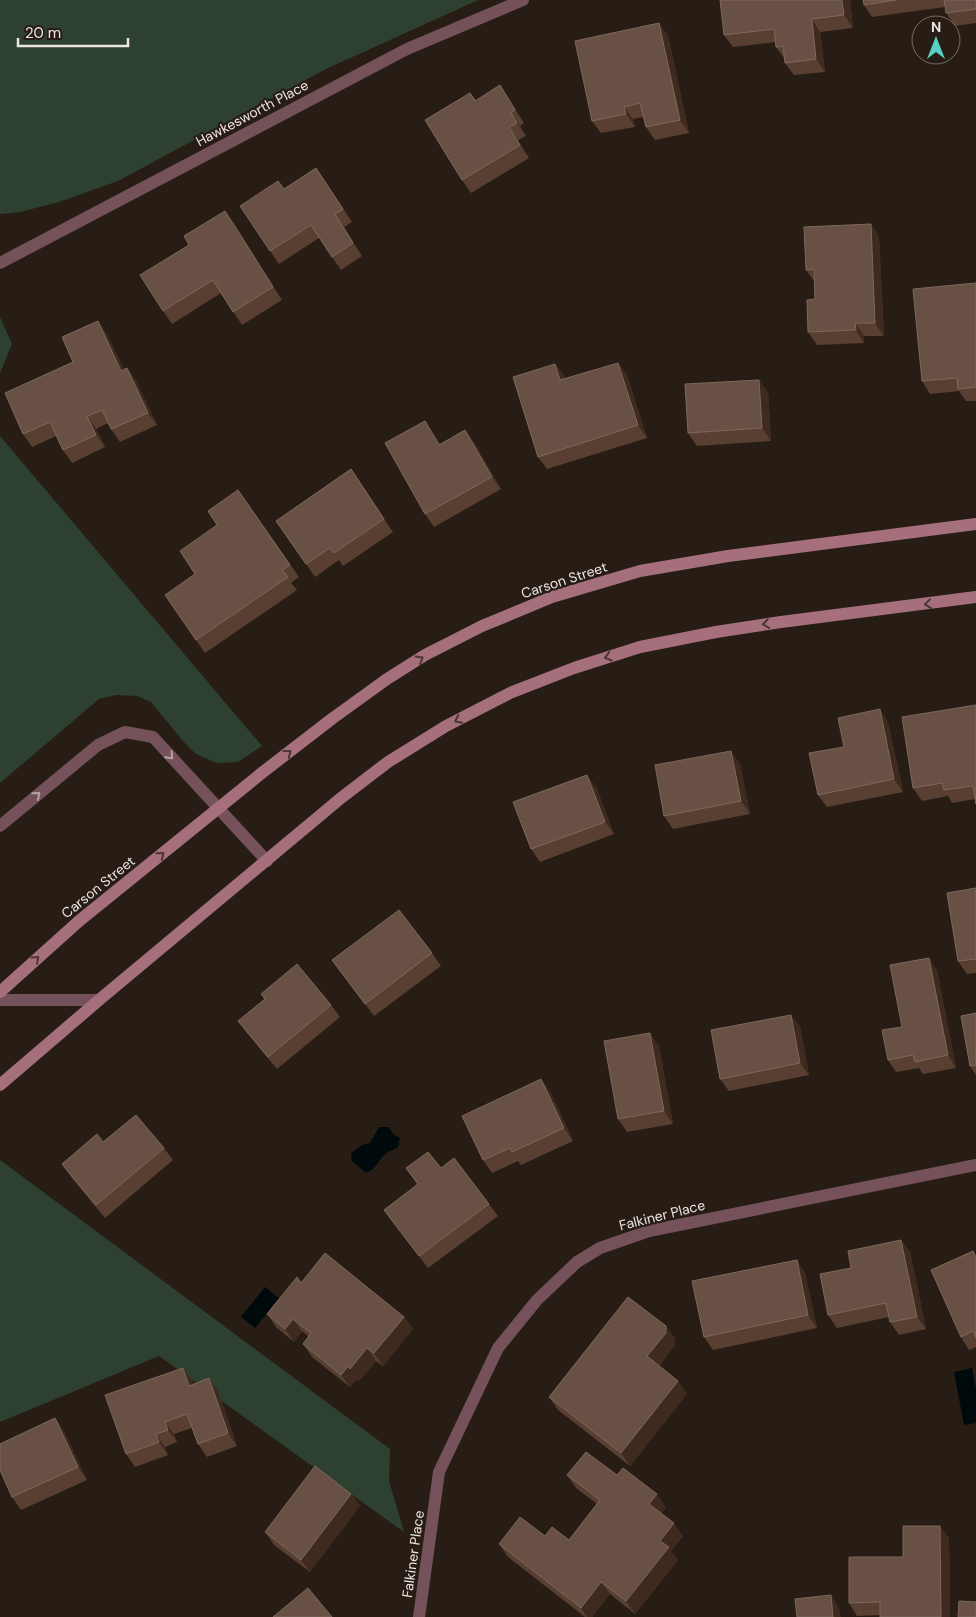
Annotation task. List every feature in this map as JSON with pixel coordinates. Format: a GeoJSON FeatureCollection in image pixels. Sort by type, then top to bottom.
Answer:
{"type":"FeatureCollection","features":[{"type":"Feature","properties":{"kind":"street","name":"Hawkesworth Place"},"geometry":{"type":"LineString","coordinates":[[0,263],[407,49],[523,0]]}},
{"type":"Feature","properties":{"kind":"street","name":"Carson Street"},"geometry":{"type":"LineString","coordinates":[[0,992],[79,921],[325,724],[387,679],[425,656],[482,626],[552,598],[640,571],[728,556],[976,524]]}},
{"type":"Feature","properties":{"kind":"street"},"geometry":{"type":"LineString","coordinates":[[0,1085],[341,798],[388,762],[446,726],[510,693],[574,668],[640,647],[780,622],[976,597]]}},
{"type":"Feature","properties":{"kind":"street"},"geometry":{"type":"LineString","coordinates":[[0,826],[98,745],[125,732],[153,737],[267,861]]}},
{"type":"Feature","properties":{"kind":"street"},"geometry":{"type":"LineString","coordinates":[[0,1000],[99,1000]]}},
{"type":"Feature","properties":{"kind":"street","name":"Falkiner Place"},"geometry":{"type":"LineString","coordinates":[[419,1617],[439,1472],[498,1348],[537,1300],[577,1262],[600,1248],[649,1230],[976,1165]]}},
{"type":"Feature","properties":{"kind":"green space"},"geometry":{"type":"Polygon","coordinates":[[[0,0],[478,0],[326,69],[118,181],[59,202],[20,212],[0,214],[0,0]]]}},
{"type":"Feature","properties":{"kind":"green space"},"geometry":{"type":"Polygon","coordinates":[[[0,317],[12,344],[0,373],[0,317]]]}},
{"type":"Feature","properties":{"kind":"green space"},"geometry":{"type":"Polygon","coordinates":[[[0,436],[262,746],[238,762],[217,763],[196,754],[151,702],[137,696],[116,695],[99,699],[0,783],[0,436]]]}},
{"type":"Feature","properties":{"kind":"green space"},"geometry":{"type":"Polygon","coordinates":[[[0,1160],[390,1449],[389,1481],[404,1532],[159,1356],[0,1422],[0,1160]]]}},
{"type":"Feature","properties":{"kind":"shaded area"},"geometry":{"type":"Polygon","coordinates":[[[379,1127],[389,1127],[394,1135],[400,1138],[398,1147],[385,1154],[374,1168],[366,1173],[352,1161],[351,1153],[362,1145],[370,1143],[379,1127]]]}},
{"type":"Feature","properties":{"kind":"shaded area"},"geometry":{"type":"Polygon","coordinates":[[[265,1287],[279,1298],[255,1328],[241,1317],[265,1287]]]}},
{"type":"Feature","properties":{"kind":"shaded area"},"geometry":{"type":"Polygon","coordinates":[[[972,1368],[976,1389],[976,1423],[964,1425],[954,1372],[972,1368]]]}},
{"type":"Feature","properties":{"kind":"building"},"geometry":{"type":"Polygon","coordinates":[[[720,0],[842,0],[844,15],[812,19],[816,59],[785,63],[783,46],[776,47],[774,29],[724,35],[720,0]]]}},
{"type":"Feature","properties":{"kind":"building"},"geometry":{"type":"Polygon","coordinates":[[[863,0],[896,0],[864,5],[863,0]]]}},
{"type":"Feature","properties":{"kind":"building"},"geometry":{"type":"Polygon","coordinates":[[[944,0],[976,0],[976,9],[946,13],[944,0]]]}},
{"type":"Feature","properties":{"kind":"building"},"geometry":{"type":"Polygon","coordinates":[[[659,23],[680,120],[646,127],[640,103],[624,107],[626,114],[592,121],[575,41],[659,23]]]}},
{"type":"Feature","properties":{"kind":"building"},"geometry":{"type":"Polygon","coordinates":[[[500,85],[515,110],[511,113],[517,123],[509,127],[520,145],[462,180],[425,120],[470,93],[475,101],[500,85]]]}},
{"type":"Feature","properties":{"kind":"building"},"geometry":{"type":"Polygon","coordinates":[[[316,168],[343,209],[335,214],[353,243],[332,257],[311,225],[270,251],[240,206],[278,181],[284,189],[316,168]]]}},
{"type":"Feature","properties":{"kind":"building"},"geometry":{"type":"Polygon","coordinates":[[[225,211],[273,287],[233,312],[213,280],[163,311],[140,275],[189,245],[184,236],[225,211]]]}},
{"type":"Feature","properties":{"kind":"building"},"geometry":{"type":"Polygon","coordinates":[[[871,224],[875,323],[855,323],[856,330],[808,332],[807,300],[815,299],[814,269],[806,270],[804,227],[871,224]]]}},
{"type":"Feature","properties":{"kind":"building"},"geometry":{"type":"Polygon","coordinates":[[[976,283],[976,387],[958,389],[957,378],[922,381],[913,289],[976,283]]]}},
{"type":"Feature","properties":{"kind":"building"},"geometry":{"type":"Polygon","coordinates":[[[98,321],[121,371],[127,368],[148,413],[111,429],[102,410],[87,416],[96,435],[63,450],[50,422],[23,434],[5,393],[73,362],[62,337],[98,321]]]}},
{"type":"Feature","properties":{"kind":"building"},"geometry":{"type":"Polygon","coordinates":[[[618,363],[638,425],[538,457],[513,377],[555,364],[560,380],[618,363]]]}},
{"type":"Feature","properties":{"kind":"building"},"geometry":{"type":"Polygon","coordinates":[[[759,380],[762,428],[688,433],[685,384],[759,380]]]}},
{"type":"Feature","properties":{"kind":"building"},"geometry":{"type":"Polygon","coordinates":[[[425,421],[439,445],[465,430],[492,477],[425,514],[385,443],[425,421]]]}},
{"type":"Feature","properties":{"kind":"building"},"geometry":{"type":"Polygon","coordinates":[[[351,469],[384,519],[334,553],[330,548],[306,564],[276,521],[351,469]]]}},
{"type":"Feature","properties":{"kind":"building"},"geometry":{"type":"Polygon","coordinates":[[[238,490],[290,565],[282,570],[288,577],[196,640],[165,595],[195,574],[180,551],[217,525],[208,511],[238,490]]]}},
{"type":"Feature","properties":{"kind":"building"},"geometry":{"type":"Polygon","coordinates":[[[976,705],[976,804],[973,786],[944,790],[942,783],[913,788],[902,717],[976,705]]]}},
{"type":"Feature","properties":{"kind":"building"},"geometry":{"type":"Polygon","coordinates":[[[880,709],[894,779],[818,795],[809,753],[844,747],[838,718],[880,709]]]}},
{"type":"Feature","properties":{"kind":"building"},"geometry":{"type":"Polygon","coordinates":[[[731,751],[741,801],[664,816],[655,765],[731,751]]]}},
{"type":"Feature","properties":{"kind":"building"},"geometry":{"type":"Polygon","coordinates":[[[587,775],[605,822],[531,849],[513,802],[587,775]]]}},
{"type":"Feature","properties":{"kind":"building"},"geometry":{"type":"Polygon","coordinates":[[[976,888],[976,959],[958,961],[947,893],[976,888]]]}},
{"type":"Feature","properties":{"kind":"building"},"geometry":{"type":"Polygon","coordinates":[[[399,910],[432,953],[365,1004],[332,960],[399,910]]]}},
{"type":"Feature","properties":{"kind":"building"},"geometry":{"type":"Polygon","coordinates":[[[929,958],[948,1055],[915,1062],[913,1055],[888,1060],[882,1030],[902,1027],[890,965],[929,958]]]}},
{"type":"Feature","properties":{"kind":"building"},"geometry":{"type":"Polygon","coordinates":[[[297,964],[331,1005],[268,1057],[238,1021],[265,999],[261,994],[297,964]]]}},
{"type":"Feature","properties":{"kind":"building"},"geometry":{"type":"Polygon","coordinates":[[[976,1013],[976,1065],[970,1066],[961,1016],[976,1013]]]}},
{"type":"Feature","properties":{"kind":"building"},"geometry":{"type":"Polygon","coordinates":[[[791,1015],[800,1063],[720,1079],[711,1030],[791,1015]]]}},
{"type":"Feature","properties":{"kind":"building"},"geometry":{"type":"Polygon","coordinates":[[[650,1033],[664,1111],[618,1119],[604,1041],[650,1033]]]}},
{"type":"Feature","properties":{"kind":"building"},"geometry":{"type":"Polygon","coordinates":[[[541,1079],[564,1128],[512,1152],[510,1148],[483,1160],[462,1116],[541,1079]]]}},
{"type":"Feature","properties":{"kind":"building"},"geometry":{"type":"Polygon","coordinates":[[[136,1115],[164,1148],[96,1205],[62,1164],[97,1134],[103,1142],[136,1115]]]}},
{"type":"Feature","properties":{"kind":"building"},"geometry":{"type":"Polygon","coordinates":[[[428,1152],[441,1168],[454,1158],[489,1204],[419,1256],[384,1210],[418,1184],[406,1168],[428,1152]]]}},
{"type":"Feature","properties":{"kind":"building"},"geometry":{"type":"Polygon","coordinates":[[[901,1240],[917,1317],[890,1322],[886,1303],[828,1315],[820,1274],[851,1268],[848,1251],[901,1240]]]}},
{"type":"Feature","properties":{"kind":"building"},"geometry":{"type":"Polygon","coordinates":[[[973,1251],[976,1257],[976,1338],[973,1331],[961,1337],[931,1270],[973,1251]]]}},
{"type":"Feature","properties":{"kind":"building"},"geometry":{"type":"Polygon","coordinates":[[[325,1253],[404,1317],[374,1353],[367,1348],[350,1369],[348,1366],[341,1375],[303,1344],[311,1333],[293,1319],[285,1329],[267,1314],[297,1277],[301,1283],[325,1253]]]}},
{"type":"Feature","properties":{"kind":"building"},"geometry":{"type":"Polygon","coordinates":[[[797,1260],[808,1315],[704,1337],[692,1281],[797,1260]]]}},
{"type":"Feature","properties":{"kind":"building"},"geometry":{"type":"Polygon","coordinates":[[[628,1297],[666,1326],[666,1333],[647,1356],[678,1381],[621,1453],[549,1397],[628,1297]]]}},
{"type":"Feature","properties":{"kind":"building"},"geometry":{"type":"Polygon","coordinates":[[[183,1368],[189,1386],[209,1378],[228,1433],[198,1444],[187,1414],[165,1422],[168,1430],[156,1434],[159,1442],[126,1454],[105,1395],[183,1368]]]}},
{"type":"Feature","properties":{"kind":"building"},"geometry":{"type":"Polygon","coordinates":[[[55,1418],[78,1467],[12,1497],[0,1470],[0,1444],[55,1418]]]}},
{"type":"Feature","properties":{"kind":"building"},"geometry":{"type":"Polygon","coordinates":[[[586,1452],[617,1475],[623,1468],[657,1494],[649,1504],[674,1523],[660,1541],[669,1547],[626,1601],[601,1582],[581,1608],[499,1544],[520,1517],[545,1536],[552,1527],[569,1540],[600,1500],[567,1475],[586,1452]]]}},
{"type":"Feature","properties":{"kind":"building"},"geometry":{"type":"Polygon","coordinates":[[[315,1466],[351,1494],[301,1560],[265,1532],[315,1466]]]}},
{"type":"Feature","properties":{"kind":"building"},"geometry":{"type":"Polygon","coordinates":[[[903,1526],[940,1526],[941,1617],[880,1617],[880,1602],[849,1603],[849,1557],[903,1557],[903,1526]]]}},
{"type":"Feature","properties":{"kind":"building"},"geometry":{"type":"Polygon","coordinates":[[[308,1588],[332,1617],[273,1617],[308,1588]]]}},
{"type":"Feature","properties":{"kind":"building"},"geometry":{"type":"Polygon","coordinates":[[[831,1595],[833,1617],[797,1617],[795,1599],[831,1595]]]}},
{"type":"Feature","properties":{"kind":"building"},"geometry":{"type":"Polygon","coordinates":[[[959,1601],[976,1602],[976,1617],[958,1617],[959,1601]]]}}]}
